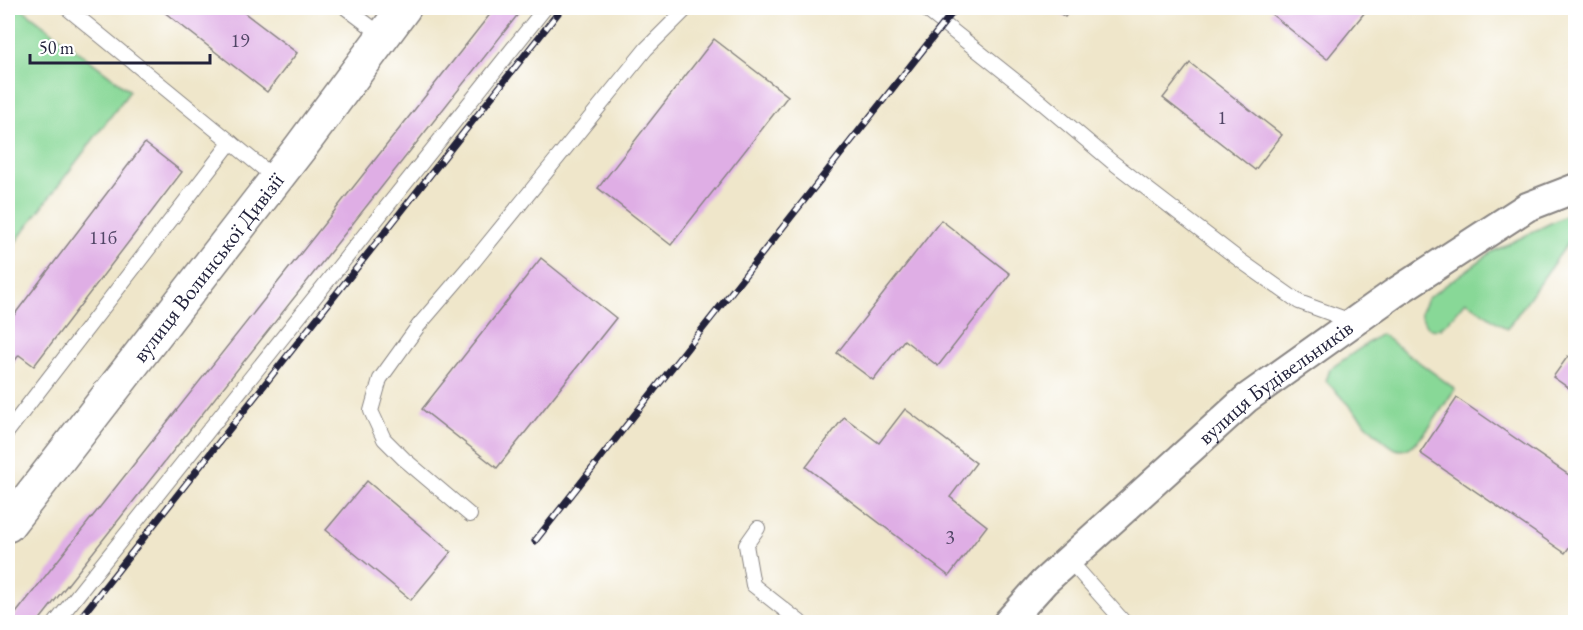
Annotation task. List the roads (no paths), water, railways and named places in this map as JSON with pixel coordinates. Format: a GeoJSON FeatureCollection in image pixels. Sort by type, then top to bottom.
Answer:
{"type":"FeatureCollection","features":[{"type":"Feature","properties":{"kind":"street","name":"вулиця Волинської Дивізії"},"geometry":{"type":"LineString","coordinates":[[8,525],[276,179],[395,17]]}},
{"type":"Feature","properties":{"kind":"street","name":"вулиця Будівельників"},"geometry":{"type":"LineString","coordinates":[[1008,622],[1044,582],[1247,399],[1393,294],[1527,207],[1575,188]]}},
{"type":"Feature","properties":{"kind":"lane"},"geometry":{"type":"LineString","coordinates":[[67,8],[276,179]]}},
{"type":"Feature","properties":{"kind":"lane"},"geometry":{"type":"LineString","coordinates":[[346,8],[395,17]]}},
{"type":"Feature","properties":{"kind":"lane"},"geometry":{"type":"LineString","coordinates":[[56,622],[544,8]]}},
{"type":"Feature","properties":{"kind":"lane"},"geometry":{"type":"LineString","coordinates":[[471,515],[404,459],[384,439],[371,411],[380,379],[419,325],[474,261],[626,73],[646,49],[687,8]]}},
{"type":"Feature","properties":{"kind":"lane"},"geometry":{"type":"LineString","coordinates":[[924,8],[1027,90],[1111,162],[1241,261],[1299,302],[1354,322]]}},
{"type":"Feature","properties":{"kind":"lane"},"geometry":{"type":"LineString","coordinates":[[8,431],[231,142]]}},
{"type":"Feature","properties":{"kind":"lane"},"geometry":{"type":"LineString","coordinates":[[758,528],[746,545],[753,585],[800,622]]}},
{"type":"Feature","properties":{"kind":"lane"},"geometry":{"type":"LineString","coordinates":[[1070,560],[1124,622]]}},
{"type":"Feature","properties":{"kind":"railway"},"geometry":{"type":"LineString","coordinates":[[77,622],[562,8]]}},
{"type":"Feature","properties":{"kind":"railway"},"geometry":{"type":"LineString","coordinates":[[535,541],[956,8]]}}]}
